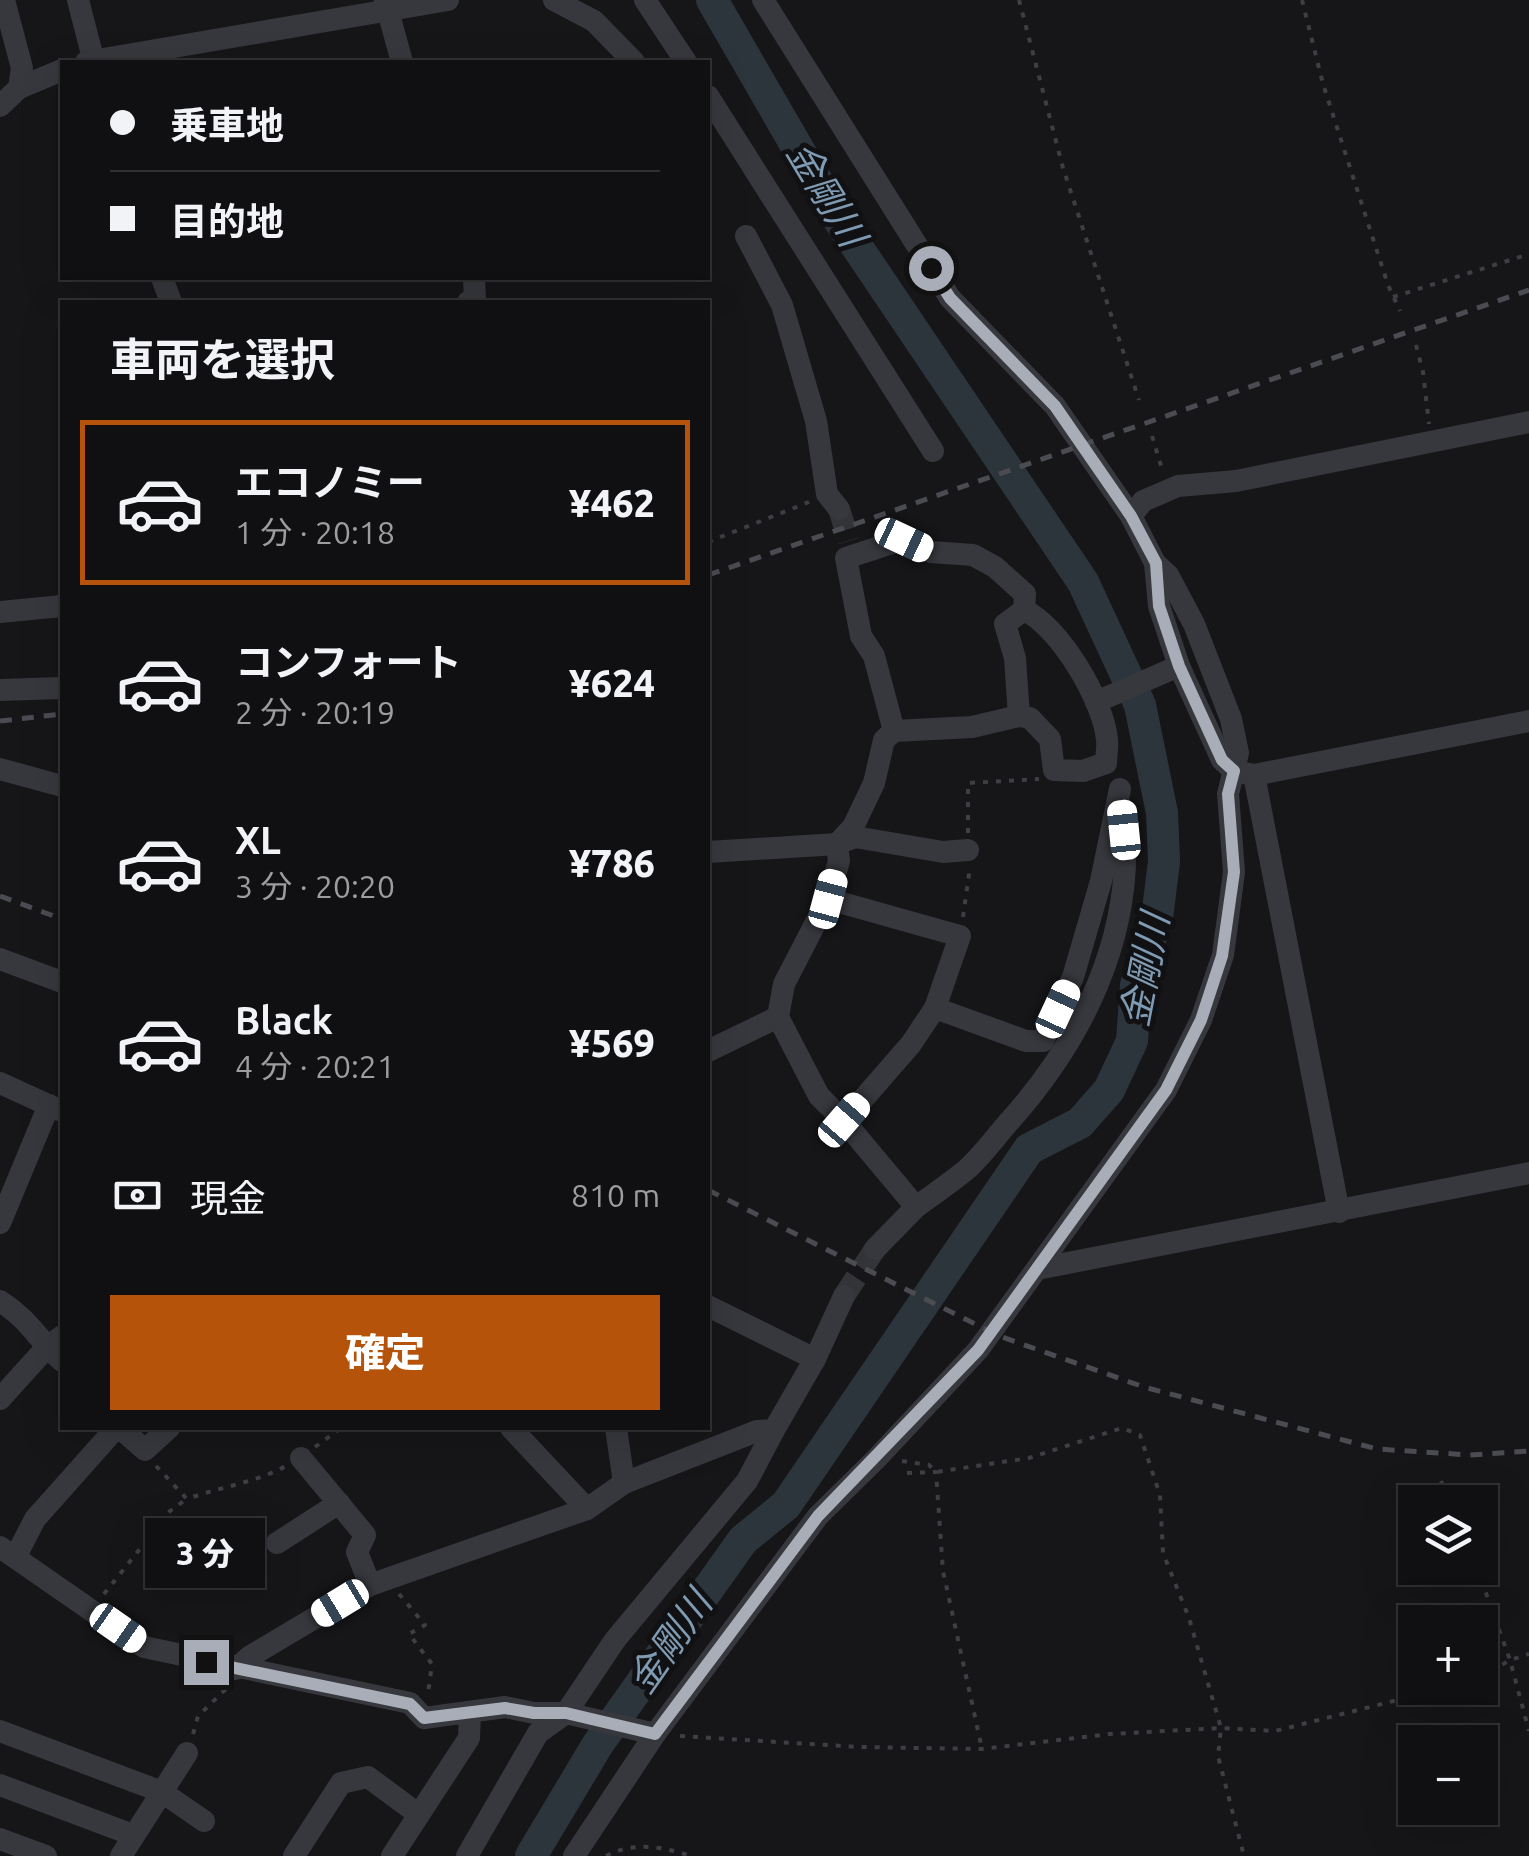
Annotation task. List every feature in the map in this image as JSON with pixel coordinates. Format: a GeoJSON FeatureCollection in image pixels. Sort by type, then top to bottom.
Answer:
{"type":"FeatureCollection","features":[{"type":"Feature","properties":{"kind":"street"},"geometry":{"type":"LineString","coordinates":[[4,0],[22,68],[19,88]]}},
{"type":"Feature","properties":{"kind":"street"},"geometry":{"type":"LineString","coordinates":[[78,0],[92,60]]}},
{"type":"Feature","properties":{"kind":"street"},"geometry":{"type":"LineString","coordinates":[[102,60],[386,4],[448,0]]}},
{"type":"Feature","properties":{"kind":"street"},"geometry":{"type":"LineString","coordinates":[[554,0],[594,20],[632,60]]}},
{"type":"Feature","properties":{"kind":"street"},"geometry":{"type":"LineString","coordinates":[[763,0],[950,298],[1055,406],[1131,516],[1194,624],[1232,718],[1339,1212]]}},
{"type":"Feature","properties":{"kind":"street"},"geometry":{"type":"LineString","coordinates":[[781,0],[800,44],[799,61]]}},
{"type":"Feature","properties":{"kind":"street"},"geometry":{"type":"LineString","coordinates":[[648,1],[685,60]]}},
{"type":"Feature","properties":{"kind":"street"},"geometry":{"type":"LineString","coordinates":[[386,4],[401,60]]}},
{"type":"Feature","properties":{"kind":"street"},"geometry":{"type":"LineString","coordinates":[[0,106],[19,88],[60,71]]}},
{"type":"Feature","properties":{"kind":"street"},"geometry":{"type":"LineString","coordinates":[[710,99],[933,450]]}},
{"type":"Feature","properties":{"kind":"street"},"geometry":{"type":"LineString","coordinates":[[746,236],[782,305],[816,421],[833,502]]}},
{"type":"Feature","properties":{"kind":"street"},"geometry":{"type":"LineString","coordinates":[[1131,516],[1143,501],[1170,490],[1236,481],[1529,422]]}},
{"type":"Feature","properties":{"kind":"street"},"geometry":{"type":"LineString","coordinates":[[894,731],[874,656],[861,636],[848,550],[904,540],[931,552],[973,555],[995,567],[1025,594],[1024,610],[1006,624],[1015,658],[1019,716]]}},
{"type":"Feature","properties":{"kind":"street"},"geometry":{"type":"LineString","coordinates":[[1156,563],[1159,606],[1172,669],[1222,760],[1244,773],[1529,722]]}},
{"type":"Feature","properties":{"kind":"street"},"geometry":{"type":"LineString","coordinates":[[0,612],[60,606]]}},
{"type":"Feature","properties":{"kind":"street"},"geometry":{"type":"LineString","coordinates":[[875,1249],[916,1207],[969,1167],[1032,1096],[1083,1021],[1112,953],[1122,901],[1124,830],[1120,789],[1106,763],[1108,738],[1096,702],[1073,660],[1038,617],[1024,610]]}},
{"type":"Feature","properties":{"kind":"street"},"geometry":{"type":"LineString","coordinates":[[1096,702],[1172,669]]}},
{"type":"Feature","properties":{"kind":"street"},"geometry":{"type":"LineString","coordinates":[[0,690],[60,688]]}},
{"type":"Feature","properties":{"kind":"street"},"geometry":{"type":"LineString","coordinates":[[916,1207],[844,1120],[819,1096],[778,1017],[784,984],[828,899],[838,862],[837,844],[852,827],[874,783],[884,740],[894,731],[972,726],[1019,716],[1030,718],[1050,738],[1054,770],[1083,771],[1106,763]]}},
{"type":"Feature","properties":{"kind":"street"},"geometry":{"type":"LineString","coordinates":[[0,768],[60,785]]}},
{"type":"Feature","properties":{"kind":"street"},"geometry":{"type":"LineString","coordinates":[[574,1856],[655,1734],[818,1516],[978,1350],[1166,1090],[1201,1020],[1222,956],[1234,872],[1228,794],[1244,773]]}},
{"type":"Feature","properties":{"kind":"street"},"geometry":{"type":"LineString","coordinates":[[935,1008],[1026,1040],[1043,1040],[1078,962],[1102,881],[1120,789]]}},
{"type":"Feature","properties":{"kind":"street"},"geometry":{"type":"LineString","coordinates":[[710,852],[837,844],[855,838],[943,852],[968,850]]}},
{"type":"Feature","properties":{"kind":"street"},"geometry":{"type":"LineString","coordinates":[[828,899],[960,936],[935,1008],[910,1044],[844,1120]]}},
{"type":"Feature","properties":{"kind":"street"},"geometry":{"type":"LineString","coordinates":[[0,959],[60,981]]}},
{"type":"Feature","properties":{"kind":"street"},"geometry":{"type":"LineString","coordinates":[[710,1050],[778,1017]]}},
{"type":"Feature","properties":{"kind":"street"},"geometry":{"type":"LineString","coordinates":[[0,1084],[58,1106],[0,1223]]}},
{"type":"Feature","properties":{"kind":"street"},"geometry":{"type":"LineString","coordinates":[[1037,1269],[1529,1173]]}},
{"type":"Feature","properties":{"kind":"street"},"geometry":{"type":"LineString","coordinates":[[466,1856],[538,1733],[566,1713],[616,1640],[747,1480],[815,1359],[844,1296]]}},
{"type":"Feature","properties":{"kind":"street"},"geometry":{"type":"LineString","coordinates":[[0,1301],[57,1348],[0,1400]]}},
{"type":"Feature","properties":{"kind":"street"},"geometry":{"type":"LineString","coordinates":[[710,1307],[815,1359]]}},
{"type":"Feature","properties":{"kind":"street"},"geometry":{"type":"LineString","coordinates":[[116,1430],[8,1551],[144,1648],[410,1704],[424,1718],[505,1708],[566,1713],[655,1734]]}},
{"type":"Feature","properties":{"kind":"street"},"geometry":{"type":"LineString","coordinates":[[120,1430],[145,1450],[168,1430]]}},
{"type":"Feature","properties":{"kind":"street"},"geometry":{"type":"LineString","coordinates":[[513,1430],[587,1509]]}},
{"type":"Feature","properties":{"kind":"street"},"geometry":{"type":"LineString","coordinates":[[616,1430],[624,1483]]}},
{"type":"Feature","properties":{"kind":"street"},"geometry":{"type":"LineString","coordinates":[[236,1669],[378,1582],[587,1509],[624,1483],[757,1431],[774,1430]]}},
{"type":"Feature","properties":{"kind":"street"},"geometry":{"type":"LineString","coordinates":[[301,1458],[365,1535],[357,1552],[378,1582]]}},
{"type":"Feature","properties":{"kind":"street"},"geometry":{"type":"LineString","coordinates":[[278,1543],[338,1503]]}},
{"type":"Feature","properties":{"kind":"street"},"geometry":{"type":"LineString","coordinates":[[392,1856],[469,1738],[470,1714]]}},
{"type":"Feature","properties":{"kind":"street"},"geometry":{"type":"LineString","coordinates":[[0,1731],[162,1792],[204,1821]]}},
{"type":"Feature","properties":{"kind":"street"},"geometry":{"type":"LineString","coordinates":[[0,1784],[127,1846],[187,1753]]}},
{"type":"Feature","properties":{"kind":"street"},"geometry":{"type":"LineString","coordinates":[[294,1856],[341,1783],[368,1776],[418,1814]]}},
{"type":"Feature","properties":{"kind":"street"},"geometry":{"type":"LineString","coordinates":[[0,1839],[46,1856]]}},
{"type":"Feature","properties":{"kind":"path"},"geometry":{"type":"LineString","coordinates":[[1019,0],[1063,168],[1140,400]]}},
{"type":"Feature","properties":{"kind":"path"},"geometry":{"type":"LineString","coordinates":[[1302,0],[1323,84],[1400,310]]}},
{"type":"Feature","properties":{"kind":"path"},"geometry":{"type":"LineString","coordinates":[[1394,297],[1529,254]]}},
{"type":"Feature","properties":{"kind":"path"},"geometry":{"type":"LineString","coordinates":[[1416,345],[1431,442]]}},
{"type":"Feature","properties":{"kind":"path"},"geometry":{"type":"LineString","coordinates":[[1152,436],[1170,490]]}},
{"type":"Feature","properties":{"kind":"path"},"geometry":{"type":"LineString","coordinates":[[710,541],[833,502]]}},
{"type":"Feature","properties":{"kind":"path"},"geometry":{"type":"LineString","coordinates":[[960,936],[971,872],[968,784],[1047,778],[1054,770]]}},
{"type":"Feature","properties":{"kind":"path"},"geometry":{"type":"LineString","coordinates":[[906,1473],[1029,1458],[1122,1428],[1140,1436],[1160,1496],[1163,1553],[1189,1618],[1221,1728],[1218,1756],[1244,1856]]}},
{"type":"Feature","properties":{"kind":"path"},"geometry":{"type":"LineString","coordinates":[[91,1609],[134,1561],[170,1511],[186,1499],[259,1480],[301,1458],[338,1430]]}},
{"type":"Feature","properties":{"kind":"path"},"geometry":{"type":"LineString","coordinates":[[145,1450],[186,1499]]}},
{"type":"Feature","properties":{"kind":"path"},"geometry":{"type":"LineString","coordinates":[[877,1458],[929,1465],[936,1472],[943,1571],[982,1748]]}},
{"type":"Feature","properties":{"kind":"path"},"geometry":{"type":"LineString","coordinates":[[1441,1481],[1443,1485]]}},
{"type":"Feature","properties":{"kind":"path"},"geometry":{"type":"LineString","coordinates":[[378,1582],[425,1624],[409,1634],[432,1664],[424,1718]]}},
{"type":"Feature","properties":{"kind":"path"},"geometry":{"type":"LineString","coordinates":[[1483,1585],[1510,1660],[1529,1731]]}},
{"type":"Feature","properties":{"kind":"path"},"geometry":{"type":"LineString","coordinates":[[1498,1667],[1529,1654]]}},
{"type":"Feature","properties":{"kind":"path"},"geometry":{"type":"LineString","coordinates":[[187,1753],[198,1716],[231,1684],[236,1669]]}},
{"type":"Feature","properties":{"kind":"path"},"geometry":{"type":"LineString","coordinates":[[655,1734],[860,1748],[982,1748],[1110,1734],[1221,1728],[1275,1731],[1398,1700]]}},
{"type":"Feature","properties":{"kind":"path"},"geometry":{"type":"LineString","coordinates":[[606,1856],[660,1846],[691,1856]]}},
{"type":"Feature","properties":{"kind":"waterway","name":"金剛川"},"geometry":{"type":"LineString","coordinates":[[531,1856],[598,1744],[743,1540],[786,1505],[1029,1149],[1080,1123],[1109,1090],[1132,1041],[1136,985],[1157,918],[1164,862],[1162,813],[1140,705],[1083,582],[841,223],[712,0]]}},
{"type":"Feature","properties":{"kind":"tunnel"},"geometry":{"type":"LineString","coordinates":[[839,509],[849,541]]}},
{"type":"Feature","properties":{"kind":"tunnel"},"geometry":{"type":"LineString","coordinates":[[844,1296],[875,1249]]}},
{"type":"Feature","properties":{"kind":"railway"},"geometry":{"type":"LineString","coordinates":[[710,574],[1529,290]]}},
{"type":"Feature","properties":{"kind":"railway"},"geometry":{"type":"LineString","coordinates":[[0,721],[60,714]]}},
{"type":"Feature","properties":{"kind":"railway"},"geometry":{"type":"LineString","coordinates":[[0,896],[60,918]]}},
{"type":"Feature","properties":{"kind":"railway"},"geometry":{"type":"LineString","coordinates":[[710,1191],[999,1336],[1144,1387],[1377,1449],[1470,1455],[1529,1451]]}},
{"type":"Feature","properties":{"kind":"route"},"geometry":{"type":"LineString","coordinates":[[206,1662],[410,1704],[424,1718],[505,1708],[566,1713],[655,1734],[818,1516],[978,1350],[1166,1090],[1201,1020],[1222,956],[1234,872],[1228,794],[1234,771],[1222,760],[1179,666],[1159,606],[1156,563],[1131,516],[1055,406],[950,298],[931,268]]}}]}
